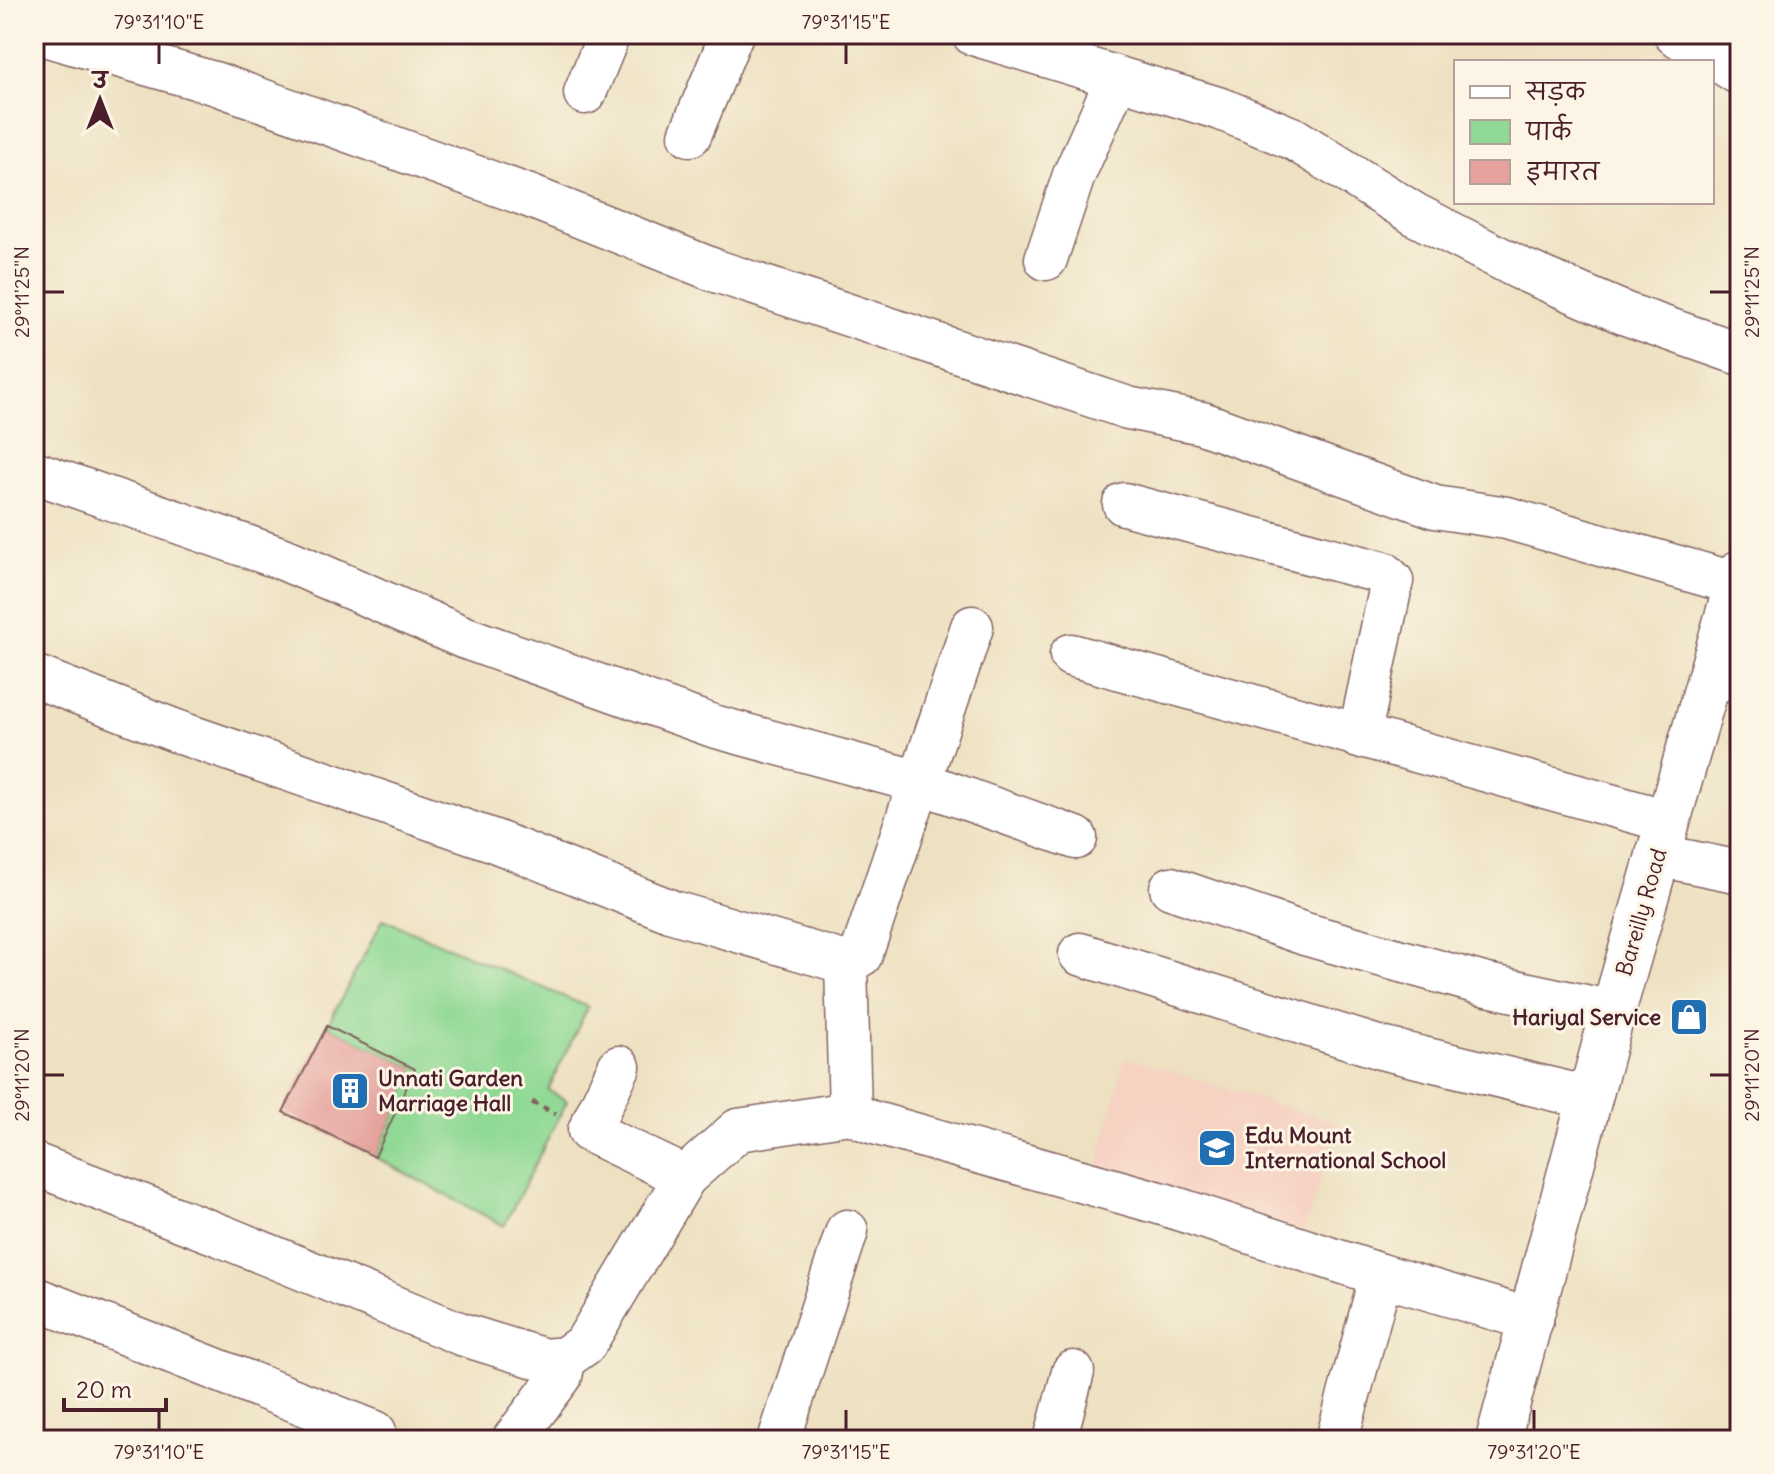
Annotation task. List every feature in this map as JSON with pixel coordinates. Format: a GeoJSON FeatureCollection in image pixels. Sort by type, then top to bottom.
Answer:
{"type":"FeatureCollection","features":[{"type":"Feature","properties":{"kind":"highway","name":"Bareilly Road"},"geometry":{"type":"LineString","coordinates":[[1498,1440],[1662,838],[1725,678],[1738,578]]}},
{"type":"Feature","properties":{"kind":"street"},"geometry":{"type":"LineString","coordinates":[[41,34],[217,84],[529,196],[716,271],[1128,408],[1202,423],[1435,507],[1507,518],[1738,578]]}},
{"type":"Feature","properties":{"kind":"street"},"geometry":{"type":"LineString","coordinates":[[585,93],[609,34]]}},
{"type":"Feature","properties":{"kind":"street"},"geometry":{"type":"LineString","coordinates":[[690,135],[732,34]]}},
{"type":"Feature","properties":{"kind":"street"},"geometry":{"type":"LineString","coordinates":[[973,34],[1221,109],[1294,139],[1416,215],[1521,269],[1626,314],[1740,354]]}},
{"type":"Feature","properties":{"kind":"street"},"geometry":{"type":"LineString","coordinates":[[1675,34],[1740,74]]}},
{"type":"Feature","properties":{"kind":"street"},"geometry":{"type":"LineString","coordinates":[[1046,259],[1074,175],[1117,78]]}},
{"type":"Feature","properties":{"kind":"street"},"geometry":{"type":"LineString","coordinates":[[34,472],[286,560],[463,637],[713,726],[919,782],[1076,838]]}},
{"type":"Feature","properties":{"kind":"street"},"geometry":{"type":"LineString","coordinates":[[1124,504],[1384,573],[1392,581],[1359,737]]}},
{"type":"Feature","properties":{"kind":"street"},"geometry":{"type":"LineString","coordinates":[[34,676],[184,734],[492,840],[673,912],[846,963],[861,955],[972,627]]}},
{"type":"Feature","properties":{"kind":"street"},"geometry":{"type":"LineString","coordinates":[[1071,655],[1359,737],[1662,838],[1740,872]]}},
{"type":"Feature","properties":{"kind":"street"},"geometry":{"type":"LineString","coordinates":[[1171,888],[1305,934],[1483,984],[1613,1012]]}},
{"type":"Feature","properties":{"kind":"street"},"geometry":{"type":"LineString","coordinates":[[1080,954],[1381,1048],[1589,1098]]}},
{"type":"Feature","properties":{"kind":"street"},"geometry":{"type":"LineString","coordinates":[[846,963],[850,1113]]}},
{"type":"Feature","properties":{"kind":"street"},"geometry":{"type":"LineString","coordinates":[[619,1067],[589,1131],[685,1177]]}},
{"type":"Feature","properties":{"kind":"street"},"geometry":{"type":"LineString","coordinates":[[34,1164],[461,1334],[545,1360],[565,1358],[585,1344],[685,1177],[738,1130],[850,1113],[871,1122],[1163,1204],[1532,1320]]}},
{"type":"Feature","properties":{"kind":"street"},"geometry":{"type":"LineString","coordinates":[[779,1440],[847,1231]]}},
{"type":"Feature","properties":{"kind":"street"},"geometry":{"type":"LineString","coordinates":[[1337,1440],[1381,1275]]}},
{"type":"Feature","properties":{"kind":"street"},"geometry":{"type":"LineString","coordinates":[[34,1298],[375,1432]]}},
{"type":"Feature","properties":{"kind":"street"},"geometry":{"type":"LineString","coordinates":[[513,1440],[561,1376],[565,1358]]}},
{"type":"Feature","properties":{"kind":"street"},"geometry":{"type":"LineString","coordinates":[[1055,1440],[1073,1372]]}},
{"type":"Feature","properties":{"kind":"shaded area","name":"Edu Mount International School"},"geometry":{"type":"Polygon","coordinates":[[[1125,1057],[1339,1123],[1301,1240],[1096,1173],[1125,1057]]]}},
{"type":"Feature","properties":{"kind":"green space"},"geometry":{"type":"Polygon","coordinates":[[[383,919],[588,1007],[548,1090],[567,1101],[504,1226],[375,1157],[415,1069],[327,1026],[383,919]]]}},
{"type":"Feature","properties":{"kind":"building","name":"Unnati Garden Marriage Hall"},"geometry":{"type":"Polygon","coordinates":[[[327,1026],[415,1069],[375,1157],[283,1112],[327,1026]]]}},
{"type":"Feature","properties":{"kind":"place","name":"Hariyal Service"},"geometry":{"type":"Point","coordinates":[1689,1017]}},
{"type":"Feature","properties":{"kind":"place","name":"Unnati Garden Marriage Hall"},"geometry":{"type":"Point","coordinates":[350,1091]}},
{"type":"Feature","properties":{"kind":"place","name":"Edu Mount International School"},"geometry":{"type":"Point","coordinates":[1217,1148]}}]}
